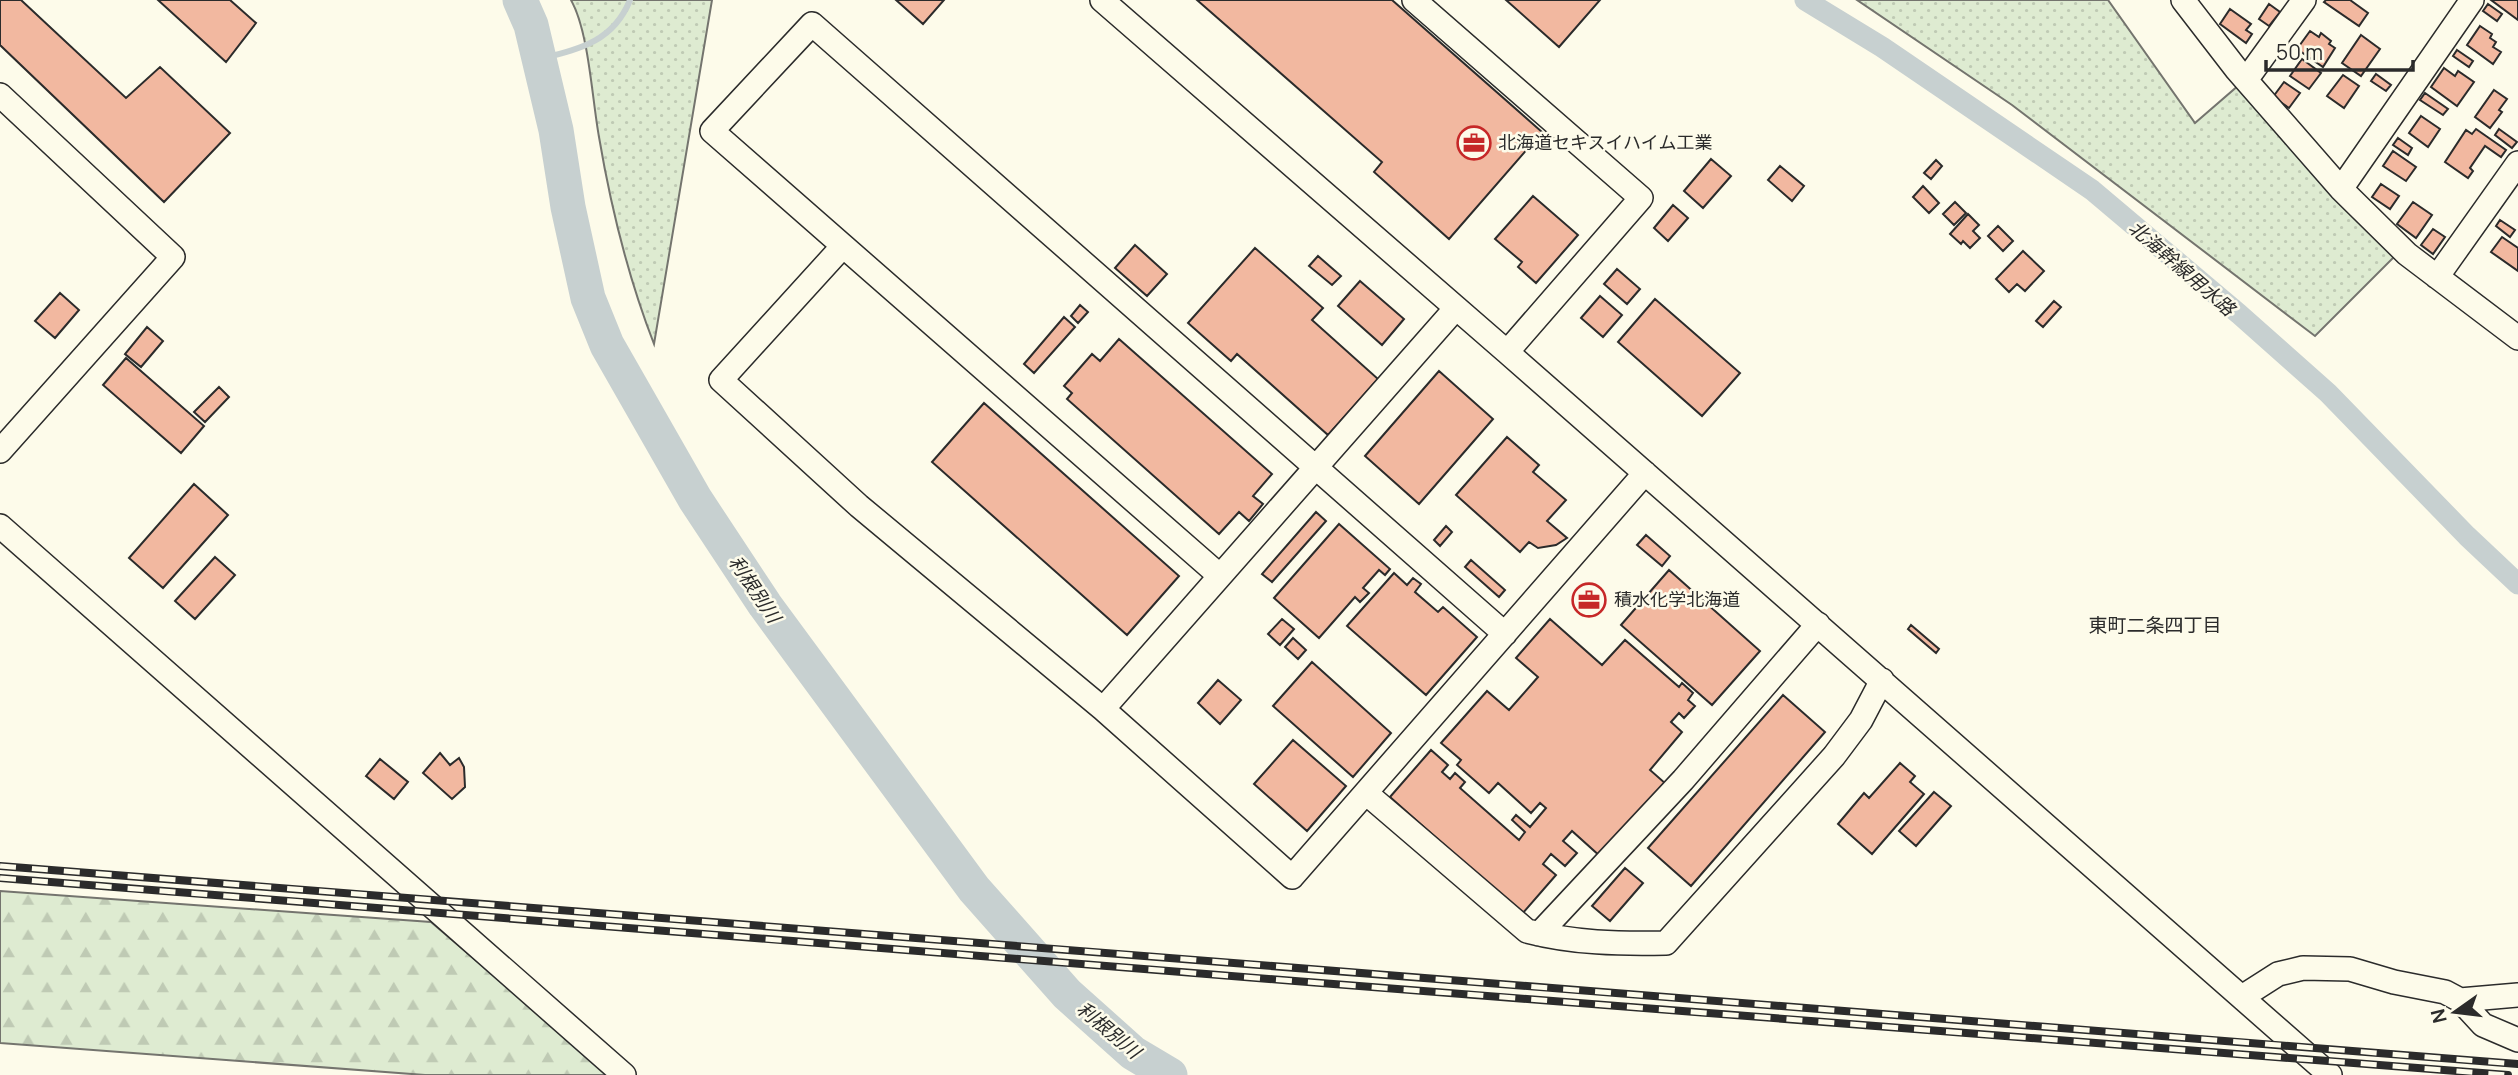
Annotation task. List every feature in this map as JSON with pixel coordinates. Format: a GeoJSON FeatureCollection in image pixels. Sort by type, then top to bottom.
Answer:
{"type":"FeatureCollection","features":[{"type":"Feature","properties":{"kind":"street"},"geometry":{"type":"LineString","coordinates":[[1102,0],[1882,680],[2330,1075]]}},
{"type":"Feature","properties":{"kind":"street"},"geometry":{"type":"LineString","coordinates":[[1414,0],[1641,198],[1507,352]]}},
{"type":"Feature","properties":{"kind":"street"},"geometry":{"type":"LineString","coordinates":[[2183,0],[2246,80],[2341,189],[2407,254],[2518,338]]}},
{"type":"Feature","properties":{"kind":"street"},"geometry":{"type":"LineString","coordinates":[[2246,80],[2304,0]]}},
{"type":"Feature","properties":{"kind":"street"},"geometry":{"type":"LineString","coordinates":[[2341,189],[2472,0]]}},
{"type":"Feature","properties":{"kind":"street"},"geometry":{"type":"LineString","coordinates":[[1220,576],[712,131],[812,24],[1505,634]]}},
{"type":"Feature","properties":{"kind":"street"},"geometry":{"type":"LineString","coordinates":[[0,95],[173,257],[0,451]]}},
{"type":"Feature","properties":{"kind":"street"},"geometry":{"type":"LineString","coordinates":[[2437,277],[2518,163]]}},
{"type":"Feature","properties":{"kind":"street"},"geometry":{"type":"LineString","coordinates":[[843,246],[721,380],[859,506],[1104,709],[1292,877],[1645,473]]}},
{"type":"Feature","properties":{"kind":"street"},"geometry":{"type":"LineString","coordinates":[[1104,709],[1456,308]]}},
{"type":"Feature","properties":{"kind":"street"},"geometry":{"type":"LineString","coordinates":[[0,526],[624,1075]]}},
{"type":"Feature","properties":{"kind":"street"},"geometry":{"type":"LineString","coordinates":[[1539,934],[1683,780],[1818,624]]}},
{"type":"Feature","properties":{"kind":"street"},"geometry":{"type":"LineString","coordinates":[[1366,793],[1527,931],[1556,939],[1666,943],[1834,755],[1861,720],[1882,680]]}},
{"type":"Feature","properties":{"kind":"street"},"geometry":{"type":"LineString","coordinates":[[2242,996],[2278,974],[2303,968],[2350,969],[2394,982],[2445,992],[2460,1000],[2483,1025],[2518,1040]]}},
{"type":"Feature","properties":{"kind":"street"},"geometry":{"type":"LineString","coordinates":[[2460,1000],[2518,995]]}},
{"type":"Feature","properties":{"kind":"green space"},"geometry":{"type":"Polygon","coordinates":[[[571,0],[712,0],[654,344],[628,268],[615,216],[599,137],[586,47],[571,0]]]}},
{"type":"Feature","properties":{"kind":"green space"},"geometry":{"type":"Polygon","coordinates":[[[1857,0],[2108,0],[2195,123],[2239,85],[2394,257],[2315,336],[2012,105],[1857,0]]]}},
{"type":"Feature","properties":{"kind":"green space"},"geometry":{"type":"Polygon","coordinates":[[[0,891],[431,922],[610,1075],[425,1075],[0,1043],[0,891]]]}},
{"type":"Feature","properties":{"kind":"building"},"geometry":{"type":"Polygon","coordinates":[[[0,0],[21,0],[126,98],[160,67],[230,133],[164,202],[0,45],[0,0]]]}},
{"type":"Feature","properties":{"kind":"building"},"geometry":{"type":"Polygon","coordinates":[[[158,0],[230,0],[256,23],[226,62],[158,0]]]}},
{"type":"Feature","properties":{"kind":"building"},"geometry":{"type":"Polygon","coordinates":[[[896,0],[944,0],[923,24],[896,0]]]}},
{"type":"Feature","properties":{"kind":"building"},"geometry":{"type":"Polygon","coordinates":[[[1197,0],[1392,0],[1542,132],[1449,239],[1374,172],[1382,162],[1197,0]]]}},
{"type":"Feature","properties":{"kind":"building"},"geometry":{"type":"Polygon","coordinates":[[[1506,0],[1600,0],[1559,47],[1506,0]]]}},
{"type":"Feature","properties":{"kind":"building"},"geometry":{"type":"Polygon","coordinates":[[[2350,0],[2368,13],[2359,26],[2324,2],[2350,0]]]}},
{"type":"Feature","properties":{"kind":"building"},"geometry":{"type":"Polygon","coordinates":[[[2491,0],[2518,0],[2518,20],[2491,0]]]}},
{"type":"Feature","properties":{"kind":"building"},"geometry":{"type":"Polygon","coordinates":[[[2269,4],[2280,12],[2269,26],[2259,19],[2269,4]]]}},
{"type":"Feature","properties":{"kind":"building"},"geometry":{"type":"Polygon","coordinates":[[[2488,4],[2502,14],[2497,21],[2483,11],[2488,4]]]}},
{"type":"Feature","properties":{"kind":"building"},"geometry":{"type":"Polygon","coordinates":[[[2230,9],[2251,24],[2246,30],[2252,34],[2246,43],[2220,24],[2230,9]]]}},
{"type":"Feature","properties":{"kind":"building"},"geometry":{"type":"Polygon","coordinates":[[[2480,26],[2492,34],[2490,38],[2496,42],[2493,47],[2501,52],[2493,64],[2467,45],[2480,26]]]}},
{"type":"Feature","properties":{"kind":"building"},"geometry":{"type":"Polygon","coordinates":[[[2310,31],[2319,37],[2321,33],[2335,48],[2323,67],[2297,49],[2310,31]]]}},
{"type":"Feature","properties":{"kind":"building"},"geometry":{"type":"Polygon","coordinates":[[[2361,35],[2380,49],[2361,76],[2342,63],[2361,35]]]}},
{"type":"Feature","properties":{"kind":"building"},"geometry":{"type":"Polygon","coordinates":[[[2457,50],[2473,61],[2469,67],[2453,56],[2457,50]]]}},
{"type":"Feature","properties":{"kind":"building"},"geometry":{"type":"Polygon","coordinates":[[[2302,59],[2321,73],[2309,89],[2290,76],[2302,59]]]}},
{"type":"Feature","properties":{"kind":"building"},"geometry":{"type":"Polygon","coordinates":[[[2444,68],[2455,76],[2458,71],[2474,82],[2457,106],[2431,87],[2444,68]]]}},
{"type":"Feature","properties":{"kind":"building"},"geometry":{"type":"Polygon","coordinates":[[[2376,74],[2391,85],[2386,91],[2371,81],[2376,74]]]}},
{"type":"Feature","properties":{"kind":"building"},"geometry":{"type":"Polygon","coordinates":[[[2343,75],[2359,86],[2344,108],[2327,96],[2343,75]]]}},
{"type":"Feature","properties":{"kind":"building"},"geometry":{"type":"Polygon","coordinates":[[[2284,82],[2300,93],[2289,108],[2273,97],[2284,82]]]}},
{"type":"Feature","properties":{"kind":"building"},"geometry":{"type":"Polygon","coordinates":[[[2494,90],[2507,99],[2499,110],[2502,112],[2490,128],[2475,117],[2494,90]]]}},
{"type":"Feature","properties":{"kind":"building"},"geometry":{"type":"Polygon","coordinates":[[[2425,93],[2448,109],[2443,115],[2420,100],[2425,93]]]}},
{"type":"Feature","properties":{"kind":"building"},"geometry":{"type":"Polygon","coordinates":[[[2421,116],[2440,129],[2428,147],[2409,133],[2421,116]]]}},
{"type":"Feature","properties":{"kind":"building"},"geometry":{"type":"Polygon","coordinates":[[[2476,129],[2506,150],[2501,157],[2485,146],[2470,168],[2473,171],[2468,178],[2445,162],[2466,130],[2472,134],[2476,129]]]}},
{"type":"Feature","properties":{"kind":"building"},"geometry":{"type":"Polygon","coordinates":[[[2499,129],[2517,142],[2512,148],[2495,135],[2499,129]]]}},
{"type":"Feature","properties":{"kind":"building"},"geometry":{"type":"Polygon","coordinates":[[[2398,138],[2412,148],[2408,155],[2393,145],[2398,138]]]}},
{"type":"Feature","properties":{"kind":"building"},"geometry":{"type":"Polygon","coordinates":[[[2393,151],[2416,167],[2406,181],[2383,166],[2393,151]]]}},
{"type":"Feature","properties":{"kind":"building"},"geometry":{"type":"Polygon","coordinates":[[[1711,159],[1731,176],[1703,208],[1684,191],[1711,159]]]}},
{"type":"Feature","properties":{"kind":"building"},"geometry":{"type":"Polygon","coordinates":[[[1936,160],[1942,166],[1931,179],[1924,173],[1936,160]]]}},
{"type":"Feature","properties":{"kind":"building"},"geometry":{"type":"Polygon","coordinates":[[[1780,166],[1804,186],[1792,201],[1768,180],[1780,166]]]}},
{"type":"Feature","properties":{"kind":"building"},"geometry":{"type":"Polygon","coordinates":[[[2381,184],[2399,196],[2390,209],[2372,197],[2381,184]]]}},
{"type":"Feature","properties":{"kind":"building"},"geometry":{"type":"Polygon","coordinates":[[[1923,186],[1939,203],[1929,213],[1913,197],[1923,186]]]}},
{"type":"Feature","properties":{"kind":"building"},"geometry":{"type":"Polygon","coordinates":[[[1533,196],[1578,235],[1536,283],[1518,267],[1522,262],[1495,239],[1533,196]]]}},
{"type":"Feature","properties":{"kind":"building"},"geometry":{"type":"Polygon","coordinates":[[[1955,202],[1966,213],[1954,225],[1943,214],[1955,202]]]}},
{"type":"Feature","properties":{"kind":"building"},"geometry":{"type":"Polygon","coordinates":[[[2413,202],[2432,215],[2416,238],[2397,224],[2413,202]]]}},
{"type":"Feature","properties":{"kind":"building"},"geometry":{"type":"Polygon","coordinates":[[[1673,205],[1688,218],[1668,241],[1654,228],[1673,205]]]}},
{"type":"Feature","properties":{"kind":"building"},"geometry":{"type":"Polygon","coordinates":[[[1968,214],[1979,225],[1973,231],[1980,238],[1970,248],[1950,234],[1968,214]]]}},
{"type":"Feature","properties":{"kind":"building"},"geometry":{"type":"Polygon","coordinates":[[[2500,220],[2515,230],[2510,237],[2496,226],[2500,220]]]}},
{"type":"Feature","properties":{"kind":"building"},"geometry":{"type":"Polygon","coordinates":[[[1998,226],[2013,241],[2003,251],[1988,236],[1998,226]]]}},
{"type":"Feature","properties":{"kind":"building"},"geometry":{"type":"Polygon","coordinates":[[[2433,229],[2445,237],[2433,254],[2421,245],[2433,229]]]}},
{"type":"Feature","properties":{"kind":"building"},"geometry":{"type":"Polygon","coordinates":[[[2502,237],[2518,248],[2518,271],[2491,252],[2502,237]]]}},
{"type":"Feature","properties":{"kind":"building"},"geometry":{"type":"Polygon","coordinates":[[[1135,245],[1167,274],[1147,296],[1115,268],[1135,245]]]}},
{"type":"Feature","properties":{"kind":"building"},"geometry":{"type":"Polygon","coordinates":[[[1255,248],[1323,308],[1312,320],[1378,379],[1328,435],[1237,354],[1231,361],[1188,323],[1255,248]]]}},
{"type":"Feature","properties":{"kind":"building"},"geometry":{"type":"Polygon","coordinates":[[[2023,251],[2044,271],[2025,291],[2017,284],[2009,292],[1996,279],[2023,251]]]}},
{"type":"Feature","properties":{"kind":"building"},"geometry":{"type":"Polygon","coordinates":[[[1318,256],[1341,276],[1332,285],[1309,266],[1318,256]]]}},
{"type":"Feature","properties":{"kind":"building"},"geometry":{"type":"Polygon","coordinates":[[[1617,269],[1640,289],[1627,304],[1604,284],[1617,269]]]}},
{"type":"Feature","properties":{"kind":"building"},"geometry":{"type":"Polygon","coordinates":[[[1360,281],[1404,319],[1382,345],[1338,306],[1360,281]]]}},
{"type":"Feature","properties":{"kind":"building"},"geometry":{"type":"Polygon","coordinates":[[[60,293],[79,310],[55,338],[35,321],[60,293]]]}},
{"type":"Feature","properties":{"kind":"building"},"geometry":{"type":"Polygon","coordinates":[[[1600,296],[1622,315],[1603,337],[1581,318],[1600,296]]]}},
{"type":"Feature","properties":{"kind":"building"},"geometry":{"type":"Polygon","coordinates":[[[1655,299],[1740,373],[1702,416],[1618,342],[1655,299]]]}},
{"type":"Feature","properties":{"kind":"building"},"geometry":{"type":"Polygon","coordinates":[[[2054,301],[2061,307],[2043,327],[2036,321],[2054,301]]]}},
{"type":"Feature","properties":{"kind":"building"},"geometry":{"type":"Polygon","coordinates":[[[1080,305],[1088,312],[1078,323],[1071,316],[1080,305]]]}},
{"type":"Feature","properties":{"kind":"building"},"geometry":{"type":"Polygon","coordinates":[[[1064,317],[1075,327],[1034,373],[1024,364],[1064,317]]]}},
{"type":"Feature","properties":{"kind":"building"},"geometry":{"type":"Polygon","coordinates":[[[147,327],[163,341],[141,367],[125,354],[147,327]]]}},
{"type":"Feature","properties":{"kind":"building"},"geometry":{"type":"Polygon","coordinates":[[[1119,339],[1272,474],[1253,496],[1263,504],[1249,521],[1239,512],[1219,534],[1067,399],[1072,393],[1064,386],[1092,354],[1100,361],[1119,339]]]}},
{"type":"Feature","properties":{"kind":"building"},"geometry":{"type":"Polygon","coordinates":[[[126,358],[204,426],[181,453],[103,385],[126,358]]]}},
{"type":"Feature","properties":{"kind":"building"},"geometry":{"type":"Polygon","coordinates":[[[1439,371],[1493,419],[1419,504],[1365,456],[1439,371]]]}},
{"type":"Feature","properties":{"kind":"building"},"geometry":{"type":"Polygon","coordinates":[[[219,387],[229,397],[205,422],[194,412],[219,387]]]}},
{"type":"Feature","properties":{"kind":"building"},"geometry":{"type":"Polygon","coordinates":[[[984,403],[1179,576],[1127,635],[932,462],[984,403]]]}},
{"type":"Feature","properties":{"kind":"building"},"geometry":{"type":"Polygon","coordinates":[[[1507,437],[1539,465],[1533,472],[1566,500],[1547,521],[1567,538],[1556,545],[1538,548],[1529,542],[1520,552],[1456,495],[1507,437]]]}},
{"type":"Feature","properties":{"kind":"building"},"geometry":{"type":"Polygon","coordinates":[[[194,484],[228,515],[163,588],[129,558],[194,484]]]}},
{"type":"Feature","properties":{"kind":"building"},"geometry":{"type":"Polygon","coordinates":[[[1316,512],[1326,521],[1272,582],[1262,574],[1316,512]]]}},
{"type":"Feature","properties":{"kind":"building"},"geometry":{"type":"Polygon","coordinates":[[[1339,524],[1390,569],[1385,575],[1379,570],[1363,588],[1369,593],[1360,602],[1355,597],[1319,638],[1274,598],[1339,524]]]}},
{"type":"Feature","properties":{"kind":"building"},"geometry":{"type":"Polygon","coordinates":[[[1446,526],[1452,532],[1440,546],[1434,540],[1446,526]]]}},
{"type":"Feature","properties":{"kind":"building"},"geometry":{"type":"Polygon","coordinates":[[[1646,535],[1670,556],[1662,566],[1637,545],[1646,535]]]}},
{"type":"Feature","properties":{"kind":"building"},"geometry":{"type":"Polygon","coordinates":[[[215,557],[235,575],[195,619],[175,601],[215,557]]]}},
{"type":"Feature","properties":{"kind":"building"},"geometry":{"type":"Polygon","coordinates":[[[1471,560],[1505,590],[1499,597],[1465,567],[1471,560]]]}},
{"type":"Feature","properties":{"kind":"building"},"geometry":{"type":"Polygon","coordinates":[[[1669,570],[1760,651],[1712,705],[1621,625],[1669,570]]]}},
{"type":"Feature","properties":{"kind":"building"},"geometry":{"type":"Polygon","coordinates":[[[1394,573],[1407,585],[1413,578],[1421,584],[1415,592],[1438,612],[1443,607],[1477,637],[1426,695],[1347,626],[1394,573]]]}},
{"type":"Feature","properties":{"kind":"building"},"geometry":{"type":"Polygon","coordinates":[[[1282,619],[1294,629],[1280,645],[1268,634],[1282,619]]]}},
{"type":"Feature","properties":{"kind":"building"},"geometry":{"type":"Polygon","coordinates":[[[1550,619],[1602,665],[1625,640],[1679,687],[1682,683],[1693,693],[1688,700],[1695,706],[1684,718],[1679,713],[1671,722],[1682,732],[1650,770],[1666,784],[1601,857],[1572,831],[1563,841],[1577,853],[1565,866],[1551,854],[1543,864],[1556,875],[1522,914],[1390,797],[1431,750],[1448,765],[1442,772],[1450,779],[1455,773],[1465,782],[1460,788],[1519,840],[1525,832],[1512,820],[1516,815],[1530,827],[1546,808],[1540,803],[1531,813],[1498,783],[1489,793],[1457,765],[1461,760],[1441,743],[1487,691],[1509,710],[1538,677],[1516,658],[1550,619]]]}},
{"type":"Feature","properties":{"kind":"building"},"geometry":{"type":"Polygon","coordinates":[[[1911,625],[1939,649],[1936,653],[1908,629],[1911,625]]]}},
{"type":"Feature","properties":{"kind":"building"},"geometry":{"type":"Polygon","coordinates":[[[1293,638],[1306,650],[1298,659],[1285,647],[1293,638]]]}},
{"type":"Feature","properties":{"kind":"building"},"geometry":{"type":"Polygon","coordinates":[[[1312,662],[1391,733],[1353,777],[1273,706],[1312,662]]]}},
{"type":"Feature","properties":{"kind":"building"},"geometry":{"type":"Polygon","coordinates":[[[1218,680],[1241,700],[1220,724],[1198,703],[1218,680]]]}},
{"type":"Feature","properties":{"kind":"building"},"geometry":{"type":"Polygon","coordinates":[[[1783,695],[1825,732],[1691,886],[1648,848],[1783,695]]]}},
{"type":"Feature","properties":{"kind":"building"},"geometry":{"type":"Polygon","coordinates":[[[1293,740],[1346,786],[1307,831],[1254,784],[1293,740]]]}},
{"type":"Feature","properties":{"kind":"building"},"geometry":{"type":"Polygon","coordinates":[[[440,753],[450,765],[459,758],[464,767],[465,787],[452,799],[423,773],[440,753]]]}},
{"type":"Feature","properties":{"kind":"building"},"geometry":{"type":"Polygon","coordinates":[[[380,759],[408,782],[394,799],[366,776],[380,759]]]}},
{"type":"Feature","properties":{"kind":"building"},"geometry":{"type":"Polygon","coordinates":[[[1900,763],[1915,776],[1910,782],[1924,794],[1872,854],[1838,824],[1864,793],[1869,798],[1900,763]]]}},
{"type":"Feature","properties":{"kind":"building"},"geometry":{"type":"Polygon","coordinates":[[[1934,792],[1951,806],[1916,846],[1899,831],[1934,792]]]}},
{"type":"Feature","properties":{"kind":"building"},"geometry":{"type":"Polygon","coordinates":[[[1625,868],[1643,883],[1610,921],[1592,906],[1625,868]]]}},
{"type":"Feature","properties":{"kind":"waterway","name":"利根別川"},"geometry":{"type":"LineString","coordinates":[[520,0],[531,25],[556,130],[568,207],[588,298],[607,345],[695,499],[765,605],[974,889],[1067,994],[1133,1053],[1170,1075]]}},
{"type":"Feature","properties":{"kind":"waterway"},"geometry":{"type":"LineString","coordinates":[[539,59],[593,42],[614,26],[630,0]]}},
{"type":"Feature","properties":{"kind":"waterway","name":"北海幹線用水路"},"geometry":{"type":"LineString","coordinates":[[1805,0],[1882,47],[2092,190],[2328,393],[2467,536],[2518,584]]}},
{"type":"Feature","properties":{"kind":"railway"},"geometry":{"type":"LineString","coordinates":[[0,866],[2518,1064]]}},
{"type":"Feature","properties":{"kind":"railway"},"geometry":{"type":"LineString","coordinates":[[0,878],[2508,1075]]}},
{"type":"Feature","properties":{"kind":"place","name":"北海道セキスイハイム工業"},"geometry":{"type":"Point","coordinates":[1474,143]}},
{"type":"Feature","properties":{"kind":"place","name":"積水化学北海道"},"geometry":{"type":"Point","coordinates":[1589,600]}},
{"type":"Feature","properties":{"kind":"district","name":"東町二条四丁目"},"geometry":{"type":"Point","coordinates":[2155,625]}}]}
